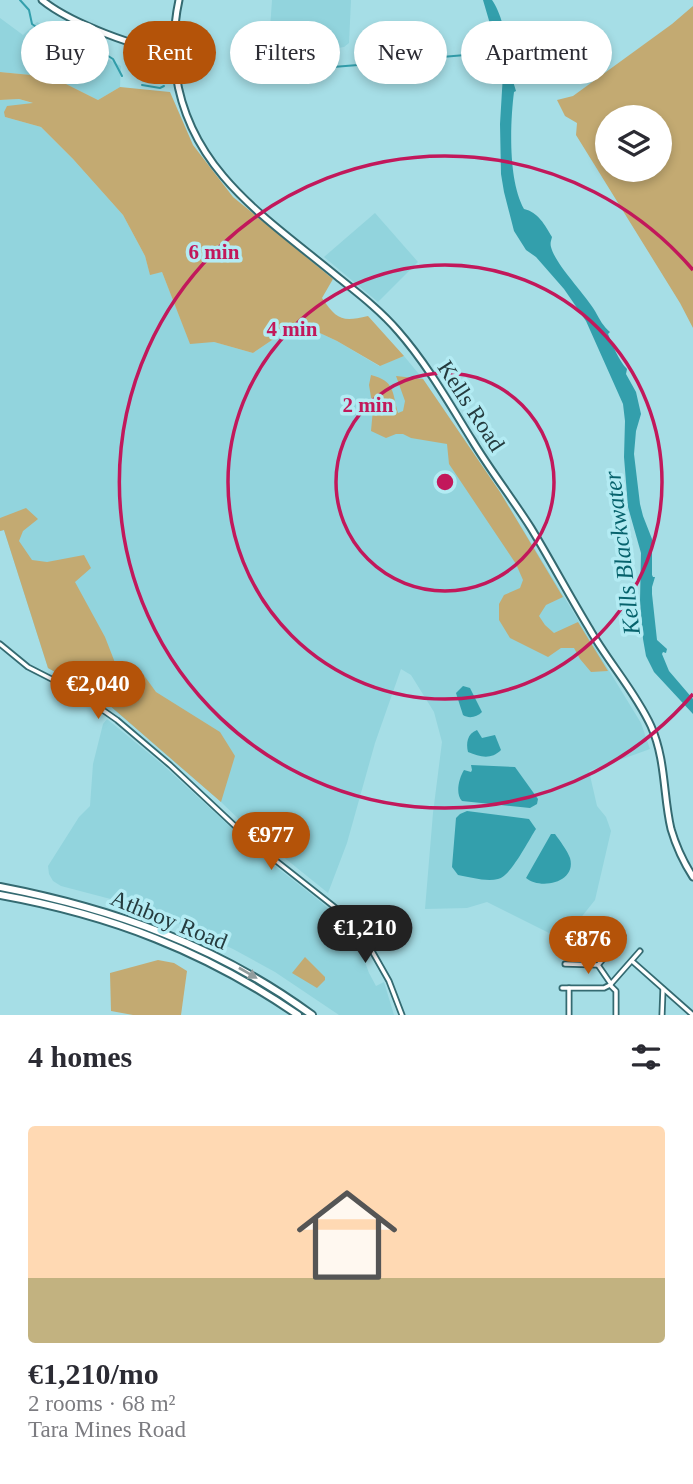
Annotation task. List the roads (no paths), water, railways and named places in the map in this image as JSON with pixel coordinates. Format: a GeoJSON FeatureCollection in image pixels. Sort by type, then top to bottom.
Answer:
{"type":"FeatureCollection","features":[{"type":"Feature","properties":{"kind":"main road"},"geometry":{"type":"LineString","coordinates":[[42,0],[78,21],[123,39]]}},
{"type":"Feature","properties":{"kind":"main road","name":"Kells Road"},"geometry":{"type":"LineString","coordinates":[[177,21],[179,0]]}},
{"type":"Feature","properties":{"kind":"main road","name":"Kells Road"},"geometry":{"type":"LineString","coordinates":[[177,84],[183,106],[212,163],[259,212],[362,296],[397,329],[434,380],[531,528],[602,652],[650,724],[662,762],[671,829],[693,877]]}},
{"type":"Feature","properties":{"kind":"main road","name":"Athboy Road"},"geometry":{"type":"LineString","coordinates":[[0,887],[69,902],[159,930],[226,960],[312,1015]]}},
{"type":"Feature","properties":{"kind":"main road","name":"Athboy Road"},"geometry":{"type":"LineString","coordinates":[[0,895],[93,916],[152,936],[250,984],[298,1015]]}},
{"type":"Feature","properties":{"kind":"street"},"geometry":{"type":"LineString","coordinates":[[0,644],[27,667],[77,692],[117,720],[170,765],[251,841],[337,909],[372,951],[389,981],[402,1015]]}},
{"type":"Feature","properties":{"kind":"street"},"geometry":{"type":"LineString","coordinates":[[598,965],[623,936]]}},
{"type":"Feature","properties":{"kind":"street"},"geometry":{"type":"LineString","coordinates":[[562,988],[604,988],[611,984],[640,951]]}},
{"type":"Feature","properties":{"kind":"street"},"geometry":{"type":"LineString","coordinates":[[632,961],[693,1015]]}},
{"type":"Feature","properties":{"kind":"street"},"geometry":{"type":"LineString","coordinates":[[565,964],[598,965]]}},
{"type":"Feature","properties":{"kind":"street"},"geometry":{"type":"LineString","coordinates":[[598,965],[616,991],[616,1015]]}},
{"type":"Feature","properties":{"kind":"street"},"geometry":{"type":"LineString","coordinates":[[569,988],[569,1015]]}},
{"type":"Feature","properties":{"kind":"street"},"geometry":{"type":"LineString","coordinates":[[662,1015],[663,989]]}},
{"type":"Feature","properties":{"kind":"waterway"},"geometry":{"type":"LineString","coordinates":[[20,0],[29,10],[32,24],[105,54],[113,59],[122,76]]}},
{"type":"Feature","properties":{"kind":"waterway"},"geometry":{"type":"LineString","coordinates":[[447,57],[461,55]]}},
{"type":"Feature","properties":{"kind":"waterway"},"geometry":{"type":"LineString","coordinates":[[340,66],[354,65]]}},
{"type":"Feature","properties":{"kind":"waterway"},"geometry":{"type":"LineString","coordinates":[[142,85],[160,88],[164,86]]}},
{"type":"Feature","properties":{"kind":"water label","name":"Kells Blackwater"},"geometry":{"type":"Point","coordinates":[622,553]}}]}
